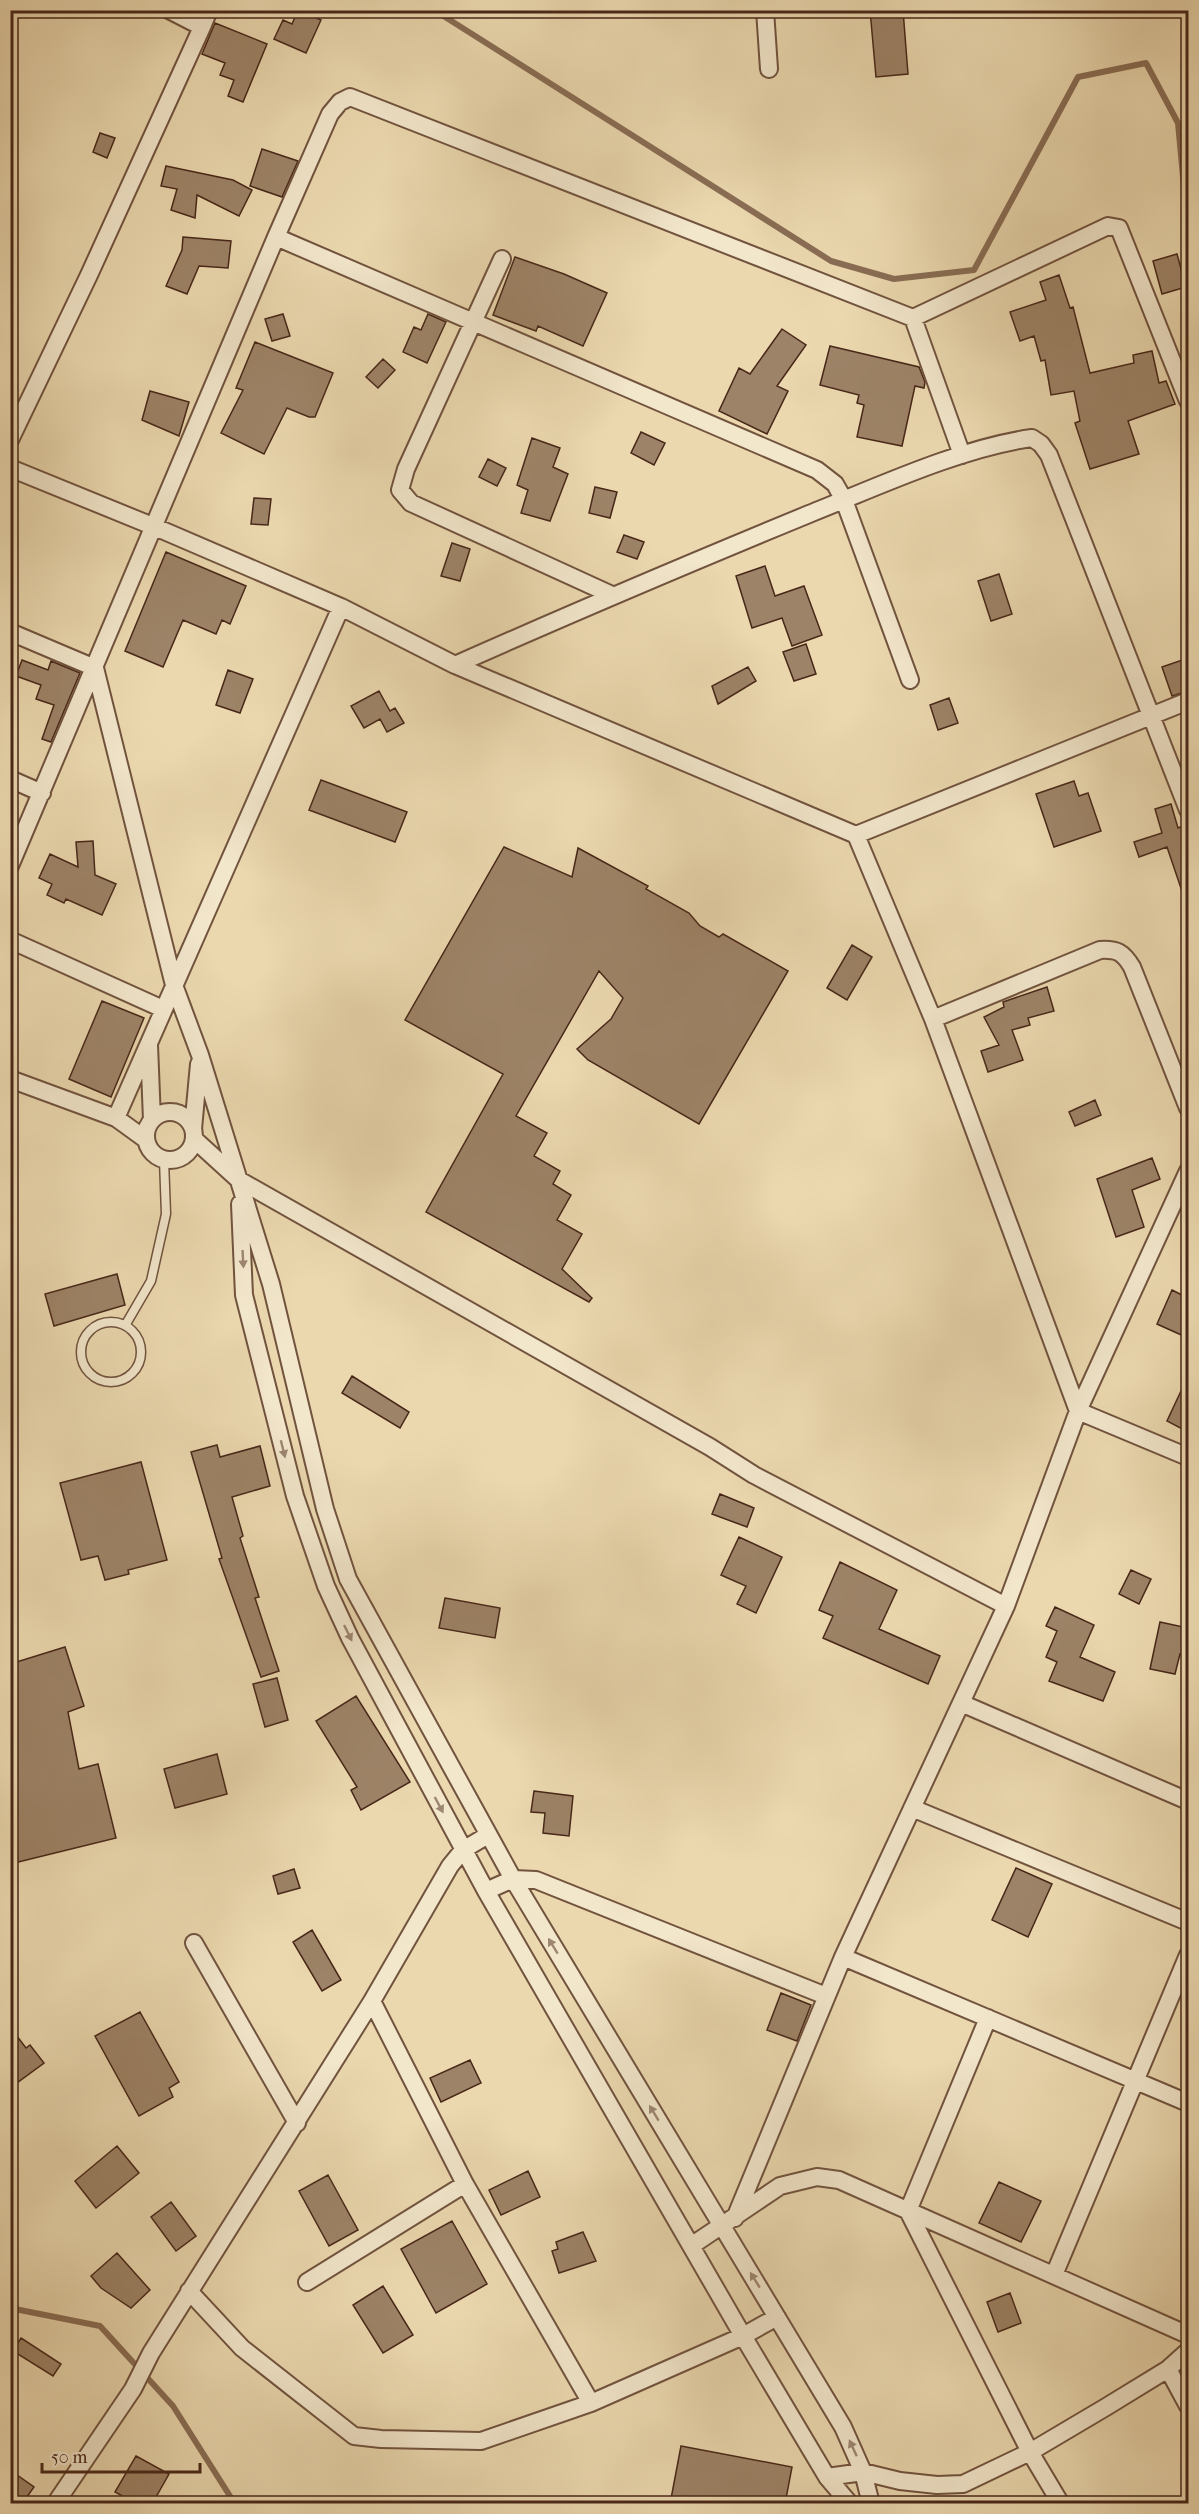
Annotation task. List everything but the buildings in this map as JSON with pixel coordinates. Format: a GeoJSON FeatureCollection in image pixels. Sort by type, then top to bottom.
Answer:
{"type":"FeatureCollection","features":[{"type":"Feature","properties":{"kind":"street"},"geometry":{"type":"LineString","coordinates":[[169,10],[202,27]]}},
{"type":"Feature","properties":{"kind":"street"},"geometry":{"type":"LineString","coordinates":[[10,440],[89,275],[209,10]]}},
{"type":"Feature","properties":{"kind":"street"},"geometry":{"type":"LineString","coordinates":[[765,10],[769,69]]}},
{"type":"Feature","properties":{"kind":"street"},"geometry":{"type":"LineString","coordinates":[[10,866],[330,114],[340,102],[350,97],[913,318],[1099,229],[1108,226],[1119,228],[1188,401]]}},
{"type":"Feature","properties":{"kind":"street"},"geometry":{"type":"LineString","coordinates":[[276,237],[817,470],[835,484],[844,500],[910,680]]}},
{"type":"Feature","properties":{"kind":"street"},"geometry":{"type":"LineString","coordinates":[[502,259],[406,469],[400,490],[411,503],[612,595]]}},
{"type":"Feature","properties":{"kind":"street"},"geometry":{"type":"LineString","coordinates":[[913,318],[962,455]]}},
{"type":"Feature","properties":{"kind":"street"},"geometry":{"type":"LineString","coordinates":[[455,665],[612,595],[844,500],[962,455],[1032,438],[1041,444],[1049,455],[1188,810]]}},
{"type":"Feature","properties":{"kind":"street"},"geometry":{"type":"LineString","coordinates":[[10,468],[341,607],[455,665],[856,835],[933,1019],[1077,1411],[1188,1457]]}},
{"type":"Feature","properties":{"kind":"street"},"geometry":{"type":"LineString","coordinates":[[116,1118],[341,607]]}},
{"type":"Feature","properties":{"kind":"street"},"geometry":{"type":"LineString","coordinates":[[10,632],[95,668]]}},
{"type":"Feature","properties":{"kind":"street"},"geometry":{"type":"LineString","coordinates":[[95,668],[174,985],[200,1055],[271,1284],[325,1509],[348,1579],[513,1879],[728,2222],[777,2317],[843,2427],[863,2472],[871,2504]]}},
{"type":"Feature","properties":{"kind":"street"},"geometry":{"type":"LineString","coordinates":[[856,835],[1188,701]]}},
{"type":"Feature","properties":{"kind":"street"},"geometry":{"type":"LineString","coordinates":[[10,779],[42,793]]}},
{"type":"Feature","properties":{"kind":"street"},"geometry":{"type":"LineString","coordinates":[[10,940],[164,1009]]}},
{"type":"Feature","properties":{"kind":"street"},"geometry":{"type":"LineString","coordinates":[[933,1019],[1100,950],[1115,950],[1125,954],[1132,967],[1188,1108]]}},
{"type":"Feature","properties":{"kind":"street"},"geometry":{"type":"LineString","coordinates":[[149,1041],[152,1119]]}},
{"type":"Feature","properties":{"kind":"street"},"geometry":{"type":"LineString","coordinates":[[200,1055],[194,1134],[191,1149],[184,1156],[174,1160],[164,1160],[155,1156],[148,1148],[145,1139],[146,1128],[152,1119],[160,1114],[170,1112],[180,1114],[188,1120],[194,1134],[239,1179],[710,1447],[754,1475],[1006,1606]]}},
{"type":"Feature","properties":{"kind":"street"},"geometry":{"type":"LineString","coordinates":[[10,1079],[116,1118],[145,1139]]}},
{"type":"Feature","properties":{"kind":"street"},"geometry":{"type":"LineString","coordinates":[[728,2222],[843,1957],[1006,1606],[1077,1411],[1188,1171]]}},
{"type":"Feature","properties":{"kind":"street"},"geometry":{"type":"LineString","coordinates":[[239,1179],[244,1295],[295,1496],[326,1586],[350,1638],[486,1891],[743,2336],[827,2477],[850,2504]]}},
{"type":"Feature","properties":{"kind":"street"},"geometry":{"type":"LineString","coordinates":[[961,1703],[1188,1801]]}},
{"type":"Feature","properties":{"kind":"street"},"geometry":{"type":"LineString","coordinates":[[912,1808],[1188,1922]]}},
{"type":"Feature","properties":{"kind":"street"},"geometry":{"type":"LineString","coordinates":[[55,2504],[133,2389],[151,2353],[189,2291],[372,2001],[442,1877],[463,1850],[488,1835]]}},
{"type":"Feature","properties":{"kind":"street"},"geometry":{"type":"LineString","coordinates":[[486,1891],[513,1879],[536,1880],[826,1996]]}},
{"type":"Feature","properties":{"kind":"street"},"geometry":{"type":"LineString","coordinates":[[194,1943],[297,2123]]}},
{"type":"Feature","properties":{"kind":"street"},"geometry":{"type":"LineString","coordinates":[[1054,2275],[1137,2081],[1188,1954]]}},
{"type":"Feature","properties":{"kind":"street"},"geometry":{"type":"LineString","coordinates":[[843,1957],[1188,2103]]}},
{"type":"Feature","properties":{"kind":"street"},"geometry":{"type":"LineString","coordinates":[[372,2001],[465,2184],[591,2403]]}},
{"type":"Feature","properties":{"kind":"street"},"geometry":{"type":"LineString","coordinates":[[988,2018],[908,2211],[1030,2452],[1061,2504]]}},
{"type":"Feature","properties":{"kind":"street"},"geometry":{"type":"LineString","coordinates":[[691,2246],[780,2186],[817,2177],[839,2180],[1188,2335]]}},
{"type":"Feature","properties":{"kind":"street"},"geometry":{"type":"LineString","coordinates":[[307,2282],[465,2184]]}},
{"type":"Feature","properties":{"kind":"street"},"geometry":{"type":"LineString","coordinates":[[189,2291],[242,2348],[354,2436],[381,2439],[481,2440],[591,2403],[743,2336],[777,2317]]}},
{"type":"Feature","properties":{"kind":"street"},"geometry":{"type":"LineString","coordinates":[[827,2477],[863,2472],[900,2481],[938,2485],[963,2484],[1030,2452],[1168,2369],[1188,2351]]}},
{"type":"Feature","properties":{"kind":"street"},"geometry":{"type":"LineString","coordinates":[[1168,2369],[1188,2406]]}},
{"type":"Feature","properties":{"kind":"lane"},"geometry":{"type":"LineString","coordinates":[[126,1324],[151,1281],[166,1214],[164,1160]]}},
{"type":"Feature","properties":{"kind":"lane"},"geometry":{"type":"LineString","coordinates":[[110,1321],[126,1324],[137,1335],[143,1350],[139,1366],[128,1378],[113,1383],[97,1379],[85,1369],[80,1354],[84,1338],[94,1326],[110,1321]]}},
{"type":"Feature","properties":{"kind":"waterway"},"geometry":{"type":"LineString","coordinates":[[434,10],[831,261],[894,279],[974,270],[1078,77],[1146,63],[1178,123],[1188,230]]}},
{"type":"Feature","properties":{"kind":"waterway"},"geometry":{"type":"LineString","coordinates":[[10,2308],[100,2326],[173,2406],[235,2504]]}}]}
